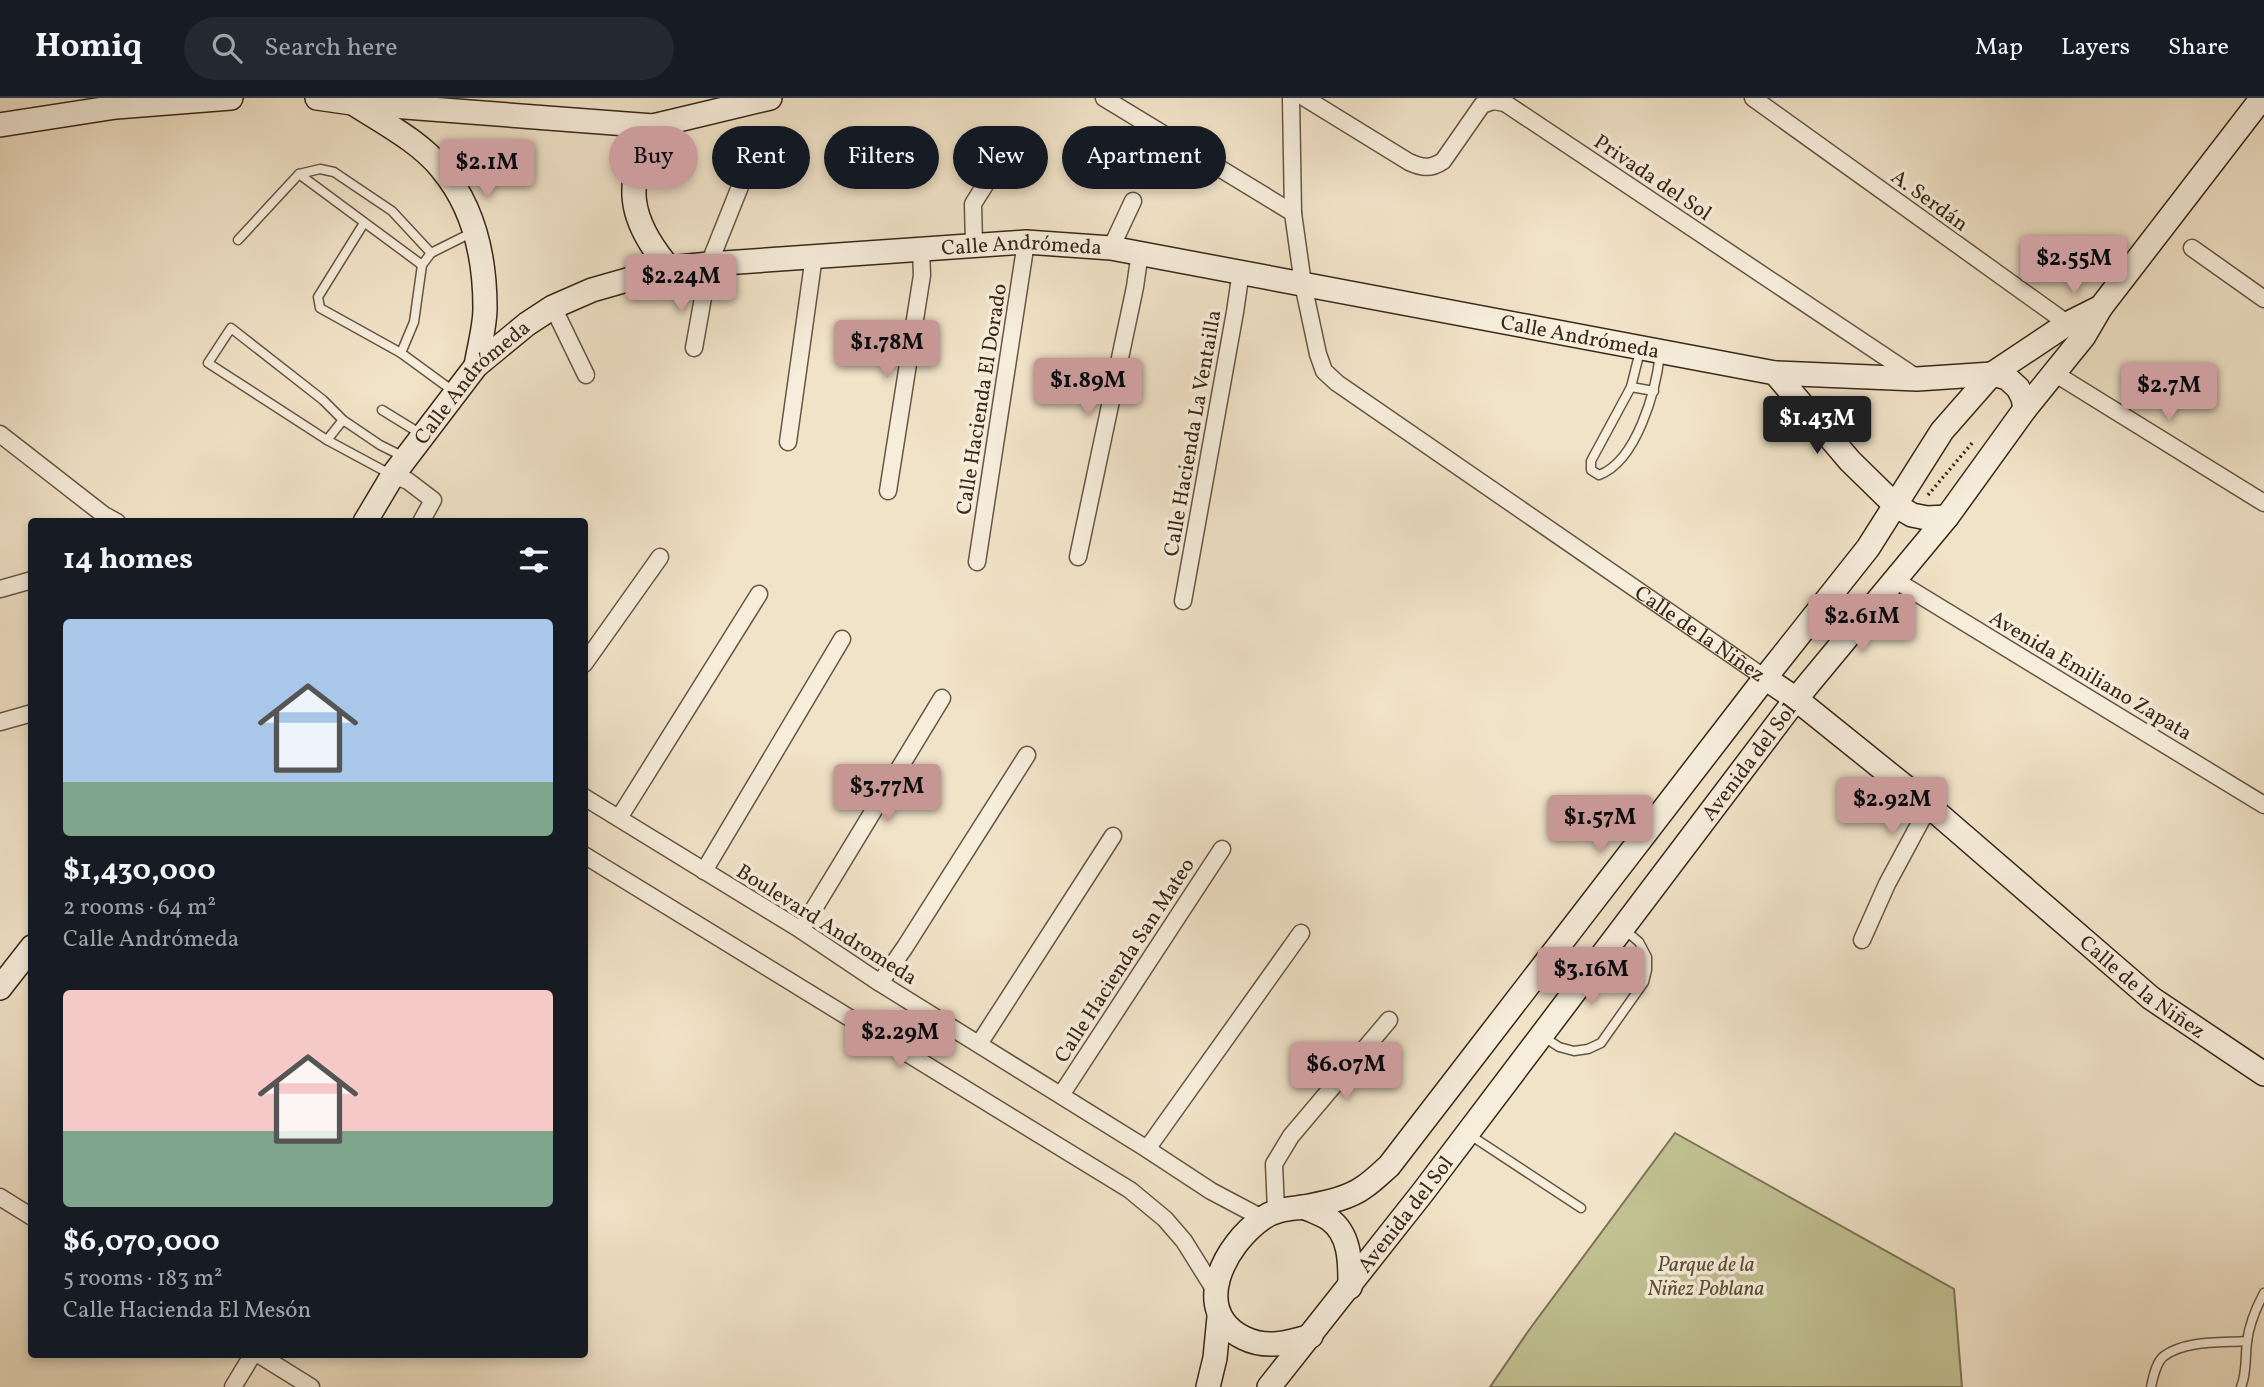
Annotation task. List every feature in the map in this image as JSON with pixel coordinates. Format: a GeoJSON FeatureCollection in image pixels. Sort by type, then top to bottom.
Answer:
{"type":"FeatureCollection","features":[{"type":"Feature","properties":{"kind":"main road"},"geometry":{"type":"LineString","coordinates":[[0,125],[116,107],[231,98]]}},
{"type":"Feature","properties":{"kind":"main road"},"geometry":{"type":"LineString","coordinates":[[317,98],[653,126],[770,98]]}},
{"type":"Feature","properties":{"kind":"main road","name":"Avenida del Sol"},"geometry":{"type":"LineString","coordinates":[[1304,1207],[1337,1199],[1363,1188],[1389,1166],[1868,548],[1942,431],[1992,374],[2075,330],[2101,307],[2262,98]]}},
{"type":"Feature","properties":{"kind":"main road"},"geometry":{"type":"LineString","coordinates":[[352,103],[405,136],[441,167],[469,213],[482,265],[485,310],[477,366]]}},
{"type":"Feature","properties":{"kind":"main road"},"geometry":{"type":"LineString","coordinates":[[634,189],[637,216],[649,244],[669,268]]}},
{"type":"Feature","properties":{"kind":"main road","name":"Calle Andrómeda"},"geometry":{"type":"LineString","coordinates":[[367,518],[399,467],[477,366],[527,324],[554,307],[592,290],[669,268],[709,264],[1026,242],[1111,248],[1775,373],[1917,379],[1992,374]]}},
{"type":"Feature","properties":{"kind":"main road","name":"Avenida del Sol"},"geometry":{"type":"LineString","coordinates":[[1350,1287],[1796,699],[1947,517],[2054,373],[2075,330]]}},
{"type":"Feature","properties":{"kind":"main road"},"geometry":{"type":"LineString","coordinates":[[1775,373],[1850,461],[1895,505],[1919,517],[1947,517]]}},
{"type":"Feature","properties":{"kind":"main road"},"geometry":{"type":"LineString","coordinates":[[1992,374],[2007,378],[2018,388],[2025,409]]}},
{"type":"Feature","properties":{"kind":"main road","name":"Calle de la Niñez"},"geometry":{"type":"LineString","coordinates":[[1765,678],[1796,699],[1928,806],[2151,998],[2263,1072]]}},
{"type":"Feature","properties":{"kind":"main road"},"geometry":{"type":"LineString","coordinates":[[1,981],[28,951]]}},
{"type":"Feature","properties":{"kind":"main road"},"geometry":{"type":"LineString","coordinates":[[1208,1387],[1215,1358],[1219,1317],[1214,1289],[1226,1258],[1269,1214],[1304,1207],[1330,1220],[1346,1239],[1350,1287],[1269,1387]]}},
{"type":"Feature","properties":{"kind":"main road"},"geometry":{"type":"LineString","coordinates":[[1219,1317],[1233,1333],[1257,1345],[1286,1343],[1311,1336]]}},
{"type":"Feature","properties":{"kind":"street"},"geometry":{"type":"LineString","coordinates":[[1104,98],[1293,213]]}},
{"type":"Feature","properties":{"kind":"street","name":"Calle de la Niñez"},"geometry":{"type":"LineString","coordinates":[[1291,98],[1293,213],[1303,284],[1324,371],[1765,678]]}},
{"type":"Feature","properties":{"kind":"street","name":"Privada del Sol"},"geometry":{"type":"LineString","coordinates":[[1305,98],[1421,167],[1434,167],[1443,161],[1482,104],[1493,101],[1505,103],[1917,379]]}},
{"type":"Feature","properties":{"kind":"street","name":"A. Serdán"},"geometry":{"type":"LineString","coordinates":[[1753,98],[2075,330]]}},
{"type":"Feature","properties":{"kind":"street"},"geometry":{"type":"LineString","coordinates":[[694,348],[709,264],[739,189]]}},
{"type":"Feature","properties":{"kind":"street"},"geometry":{"type":"LineString","coordinates":[[974,245],[973,204],[982,189]]}},
{"type":"Feature","properties":{"kind":"street"},"geometry":{"type":"LineString","coordinates":[[1111,248],[1133,201]]}},
{"type":"Feature","properties":{"kind":"street","name":"Calle Hacienda El Dorado"},"geometry":{"type":"LineString","coordinates":[[977,562],[1026,242]]}},
{"type":"Feature","properties":{"kind":"street"},"geometry":{"type":"LineString","coordinates":[[2192,248],[2264,299]]}},
{"type":"Feature","properties":{"kind":"street"},"geometry":{"type":"LineString","coordinates":[[888,491],[922,275],[921,250]]}},
{"type":"Feature","properties":{"kind":"street"},"geometry":{"type":"LineString","coordinates":[[1078,557],[1140,252]]}},
{"type":"Feature","properties":{"kind":"street"},"geometry":{"type":"LineString","coordinates":[[788,442],[814,256]]}},
{"type":"Feature","properties":{"kind":"street","name":"Calle Hacienda La Ventailla"},"geometry":{"type":"LineString","coordinates":[[1183,601],[1236,312],[1241,271]]}},
{"type":"Feature","properties":{"kind":"street"},"geometry":{"type":"LineString","coordinates":[[554,307],[586,375]]}},
{"type":"Feature","properties":{"kind":"street"},"geometry":{"type":"LineString","coordinates":[[2054,373],[2264,503]]}},
{"type":"Feature","properties":{"kind":"street"},"geometry":{"type":"LineString","coordinates":[[0,434],[108,518]]}},
{"type":"Feature","properties":{"kind":"street"},"geometry":{"type":"LineString","coordinates":[[0,454],[18,449]]}},
{"type":"Feature","properties":{"kind":"street"},"geometry":{"type":"LineString","coordinates":[[399,467],[408,481],[433,500],[423,518]]}},
{"type":"Feature","properties":{"kind":"street"},"geometry":{"type":"LineString","coordinates":[[588,658],[660,557]]}},
{"type":"Feature","properties":{"kind":"street","name":"Avenida Emiliano Zapata"},"geometry":{"type":"LineString","coordinates":[[1895,580],[2264,805]]}},
{"type":"Feature","properties":{"kind":"street"},"geometry":{"type":"LineString","coordinates":[[0,589],[28,581]]}},
{"type":"Feature","properties":{"kind":"street"},"geometry":{"type":"LineString","coordinates":[[619,818],[759,594]]}},
{"type":"Feature","properties":{"kind":"street"},"geometry":{"type":"LineString","coordinates":[[704,871],[842,639]]}},
{"type":"Feature","properties":{"kind":"street"},"geometry":{"type":"LineString","coordinates":[[801,930],[942,698]]}},
{"type":"Feature","properties":{"kind":"street"},"geometry":{"type":"LineString","coordinates":[[0,722],[28,714]]}},
{"type":"Feature","properties":{"kind":"street"},"geometry":{"type":"LineString","coordinates":[[880,983],[1027,755]]}},
{"type":"Feature","properties":{"kind":"street","name":"Boulevard Andromeda"},"geometry":{"type":"LineString","coordinates":[[588,799],[801,930],[880,983],[1211,1191],[1269,1214]]}},
{"type":"Feature","properties":{"kind":"street"},"geometry":{"type":"LineString","coordinates":[[1862,940],[1887,884],[1928,806]]}},
{"type":"Feature","properties":{"kind":"street"},"geometry":{"type":"LineString","coordinates":[[979,1044],[1113,836]]}},
{"type":"Feature","properties":{"kind":"street","name":"Calle Hacienda San Mateo"},"geometry":{"type":"LineString","coordinates":[[1061,1095],[1222,849]]}},
{"type":"Feature","properties":{"kind":"street"},"geometry":{"type":"LineString","coordinates":[[588,857],[1130,1190],[1166,1219],[1184,1241],[1214,1289]]}},
{"type":"Feature","properties":{"kind":"street"},"geometry":{"type":"LineString","coordinates":[[1147,1149],[1301,933]]}},
{"type":"Feature","properties":{"kind":"street"},"geometry":{"type":"LineString","coordinates":[[1269,1214],[1274,1164],[1292,1136],[1389,1020]]}},
{"type":"Feature","properties":{"kind":"street"},"geometry":{"type":"LineString","coordinates":[[0,1197],[28,1214]]}},
{"type":"Feature","properties":{"kind":"street"},"geometry":{"type":"LineString","coordinates":[[233,1387],[253,1358]]}},
{"type":"Feature","properties":{"kind":"street"},"geometry":{"type":"LineString","coordinates":[[263,1358],[311,1387]]}},
{"type":"Feature","properties":{"kind":"lane"},"geometry":{"type":"LineString","coordinates":[[238,240],[299,174],[320,169],[334,172],[391,211],[431,253]]}},
{"type":"Feature","properties":{"kind":"lane"},"geometry":{"type":"LineString","coordinates":[[299,174],[422,265]]}},
{"type":"Feature","properties":{"kind":"lane"},"geometry":{"type":"LineString","coordinates":[[364,223],[318,297],[320,309],[401,354],[456,393]]}},
{"type":"Feature","properties":{"kind":"lane"},"geometry":{"type":"LineString","coordinates":[[401,354],[414,322],[422,265],[431,253],[475,231]]}},
{"type":"Feature","properties":{"kind":"lane"},"geometry":{"type":"LineString","coordinates":[[231,328],[323,400],[343,420],[380,445],[399,467],[327,440],[208,363],[231,328]]}},
{"type":"Feature","properties":{"kind":"lane"},"geometry":{"type":"LineString","coordinates":[[1650,350],[1654,391],[1641,428],[1618,462],[1608,471],[1599,474],[1591,470],[1591,461],[1650,350]]}},
{"type":"Feature","properties":{"kind":"lane"},"geometry":{"type":"LineString","coordinates":[[1630,387],[1654,391]]}},
{"type":"Feature","properties":{"kind":"lane"},"geometry":{"type":"LineString","coordinates":[[382,410],[423,435]]}},
{"type":"Feature","properties":{"kind":"lane"},"geometry":{"type":"LineString","coordinates":[[327,440],[343,420]]}},
{"type":"Feature","properties":{"kind":"lane"},"geometry":{"type":"LineString","coordinates":[[1542,1035],[1559,1047],[1574,1051],[1601,1043],[1643,982],[1647,970],[1647,957],[1639,942],[1623,928]]}},
{"type":"Feature","properties":{"kind":"lane"},"geometry":{"type":"LineString","coordinates":[[1468,1133],[1581,1208]]}},
{"type":"Feature","properties":{"kind":"lane"},"geometry":{"type":"LineString","coordinates":[[2241,1387],[2247,1341],[2255,1310],[2264,1293]]}},
{"type":"Feature","properties":{"kind":"lane"},"geometry":{"type":"LineString","coordinates":[[2151,1387],[2162,1357],[2186,1346],[2247,1341]]}},
{"type":"Feature","properties":{"kind":"green space","name":"Parque de la Niñez Poblana"},"geometry":{"type":"Polygon","coordinates":[[[1675,1133],[1954,1289],[1962,1387],[1490,1387],[1675,1133]]]}}]}
